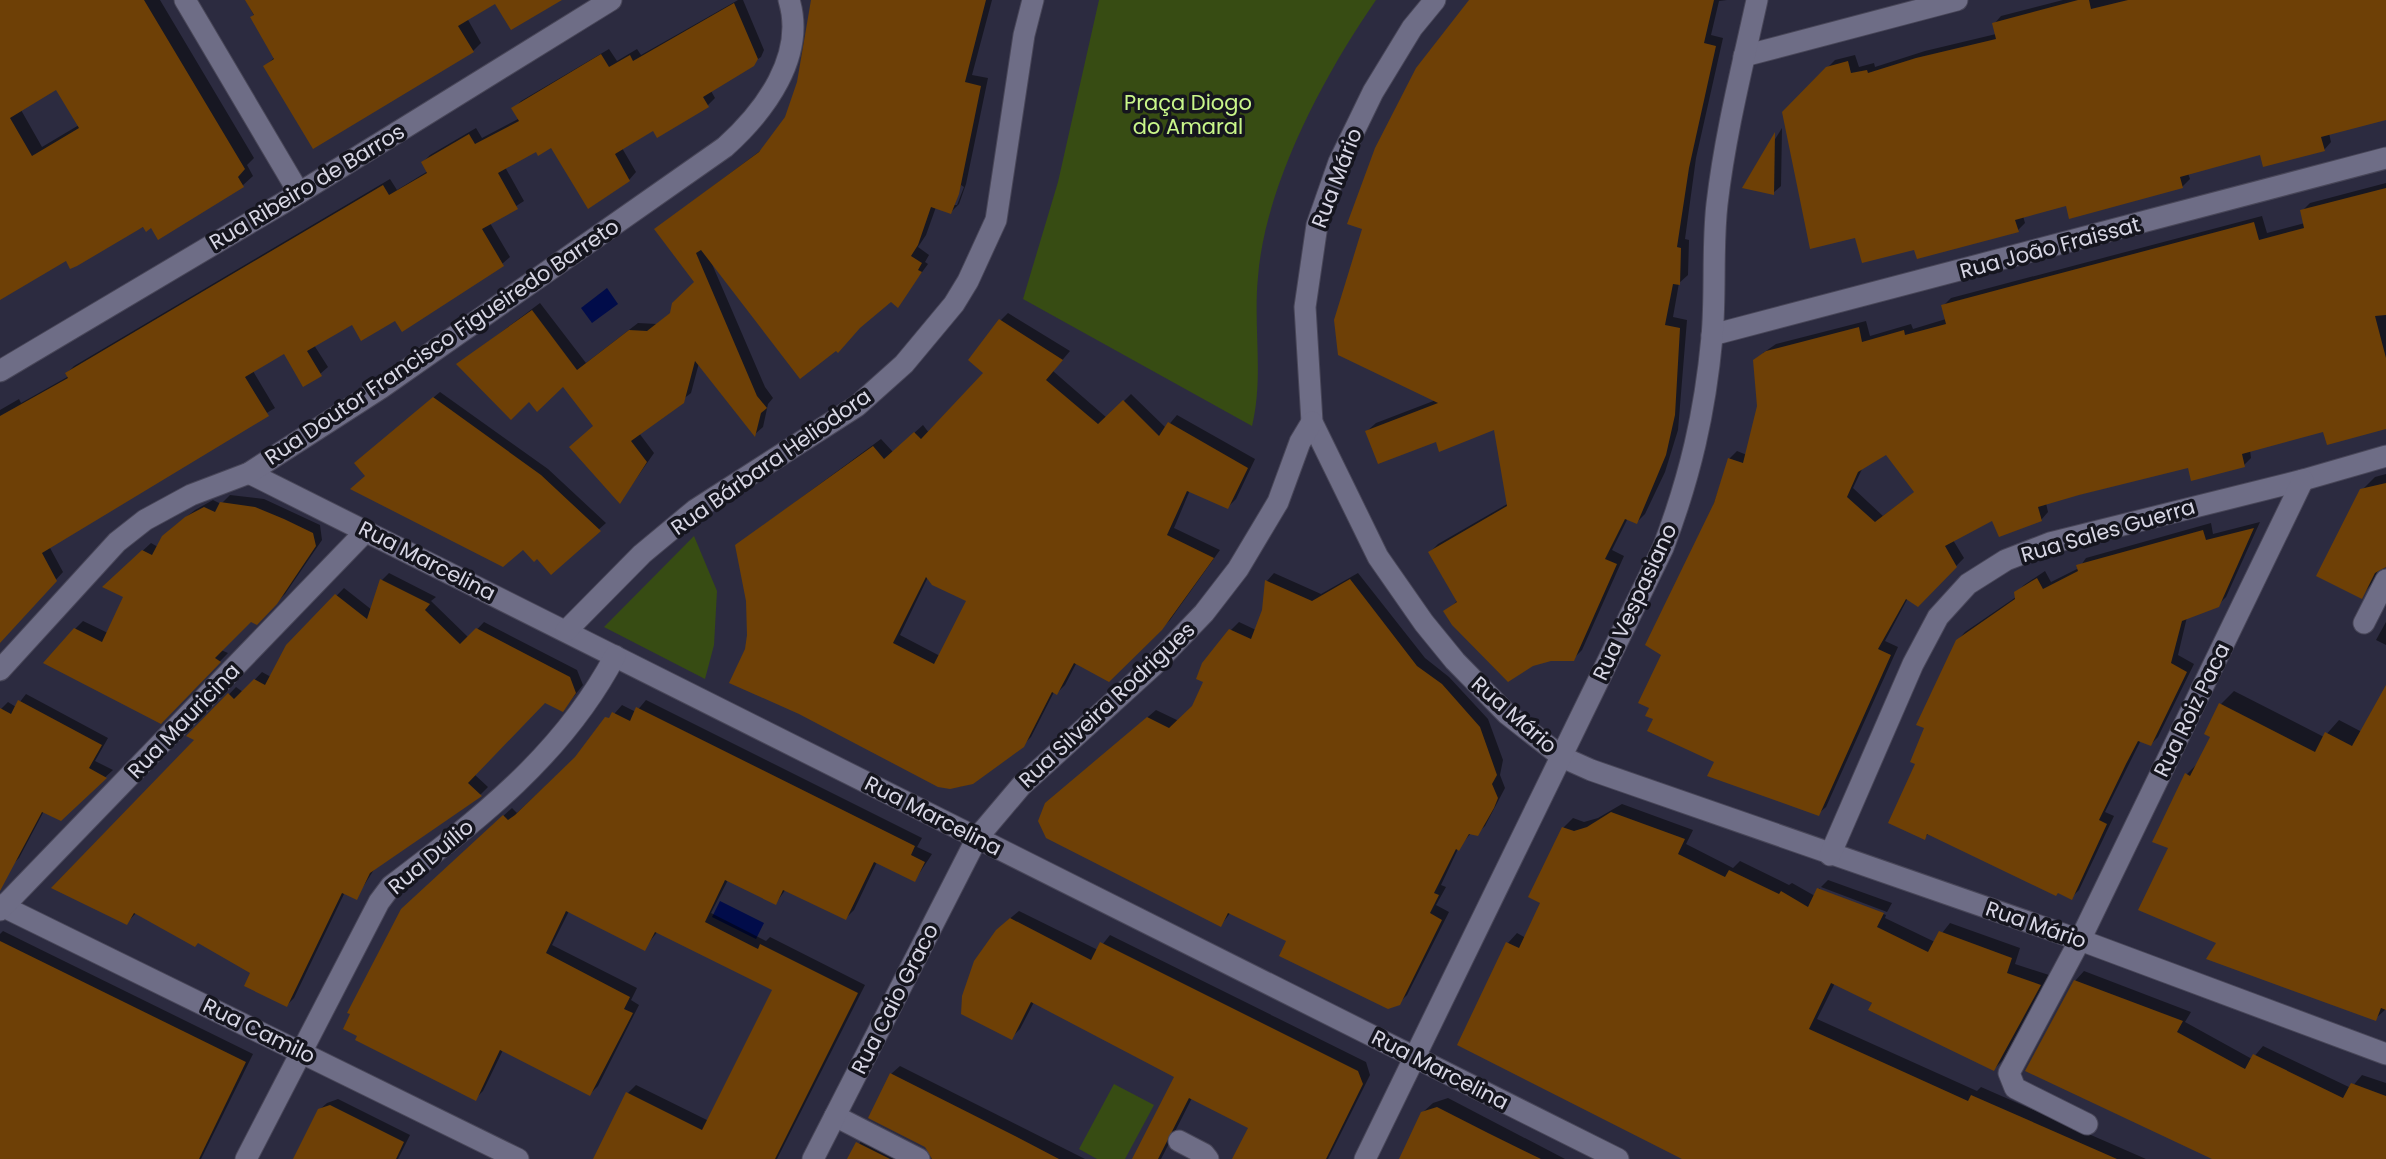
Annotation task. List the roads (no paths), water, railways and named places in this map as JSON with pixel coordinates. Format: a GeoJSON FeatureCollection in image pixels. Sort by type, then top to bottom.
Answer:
{"type":"FeatureCollection","features":[{"type":"Feature","properties":{"kind":"street"},"geometry":{"type":"LineString","coordinates":[[185,0],[299,193]]}},
{"type":"Feature","properties":{"kind":"street","name":"Rua Ribeiro de Barros"},"geometry":{"type":"LineString","coordinates":[[0,371],[299,193],[611,0]]}},
{"type":"Feature","properties":{"kind":"street","name":"Rua Doutor Francisco Figueiredo Barreto"},"geometry":{"type":"LineString","coordinates":[[0,670],[117,542],[145,520],[191,495],[250,473],[381,388],[725,147],[748,127],[785,67],[792,48],[794,18],[789,0]]}},
{"type":"Feature","properties":{"kind":"street","name":"Rua Bárbara Heliodora"},"geometry":{"type":"LineString","coordinates":[[566,631],[642,554],[695,510],[857,406],[904,364],[954,304],[968,281],[996,220],[1024,35],[1033,0]]}},
{"type":"Feature","properties":{"kind":"street","name":"Rua Mário"},"geometry":{"type":"LineString","coordinates":[[1435,0],[1412,28],[1373,92],[1339,162],[1317,225],[1306,307],[1312,422],[1378,557],[1424,623],[1455,661],[1507,714],[1562,757],[1591,770],[2080,940],[2386,1054]]}},
{"type":"Feature","properties":{"kind":"street","name":"Rua Vespasiano"},"geometry":{"type":"LineString","coordinates":[[1365,1159],[1663,548],[1685,488],[1700,430],[1712,335],[1717,205],[1732,103],[1757,0]]}},
{"type":"Feature","properties":{"kind":"street"},"geometry":{"type":"LineString","coordinates":[[1744,56],[1957,0]]}},
{"type":"Feature","properties":{"kind":"street","name":"Rua João Fraissat"},"geometry":{"type":"LineString","coordinates":[[1712,335],[2386,158]]}},
{"type":"Feature","properties":{"kind":"street","name":"Rua Silveira Rodrigues"},"geometry":{"type":"LineString","coordinates":[[976,838],[1021,786],[1154,665],[1204,613],[1238,569],[1278,502],[1300,442],[1312,422]]}},
{"type":"Feature","properties":{"kind":"street","name":"Rua Sales Guerra"},"geometry":{"type":"LineString","coordinates":[[1830,855],[1913,664],[1938,617],[1968,584],[2006,560],[2050,543],[2303,480],[2386,456]]}},
{"type":"Feature","properties":{"kind":"street","name":"Rua Marcelina"},"geometry":{"type":"LineString","coordinates":[[250,473],[1618,1159]]}},
{"type":"Feature","properties":{"kind":"street","name":"Rua Roiz Paca"},"geometry":{"type":"LineString","coordinates":[[2087,1124],[2015,1088],[2009,1073],[2080,940],[2303,480]]}},
{"type":"Feature","properties":{"kind":"street","name":"Rua Mauricina"},"geometry":{"type":"LineString","coordinates":[[2,907],[366,531]]}},
{"type":"Feature","properties":{"kind":"street"},"geometry":{"type":"LineString","coordinates":[[2364,623],[2386,580]]}},
{"type":"Feature","properties":{"kind":"street","name":"Rua Duílio"},"geometry":{"type":"LineString","coordinates":[[246,1159],[379,902],[391,886],[486,811],[532,769],[590,701],[615,656]]}},
{"type":"Feature","properties":{"kind":"street","name":"Rua Caio Graco"},"geometry":{"type":"LineString","coordinates":[[813,1159],[976,838]]}},
{"type":"Feature","properties":{"kind":"street","name":"Rua Camilo"},"geometry":{"type":"LineString","coordinates":[[2,907],[518,1159]]}},
{"type":"Feature","properties":{"kind":"street"},"geometry":{"type":"LineString","coordinates":[[835,1116],[919,1159]]}},
{"type":"Feature","properties":{"kind":"street"},"geometry":{"type":"LineString","coordinates":[[1179,1141],[1204,1154],[1208,1159]]}},
{"type":"Feature","properties":{"kind":"park label","name":"Praça Diogo do Amaral"},"geometry":{"type":"Point","coordinates":[1188,115]}}]}
